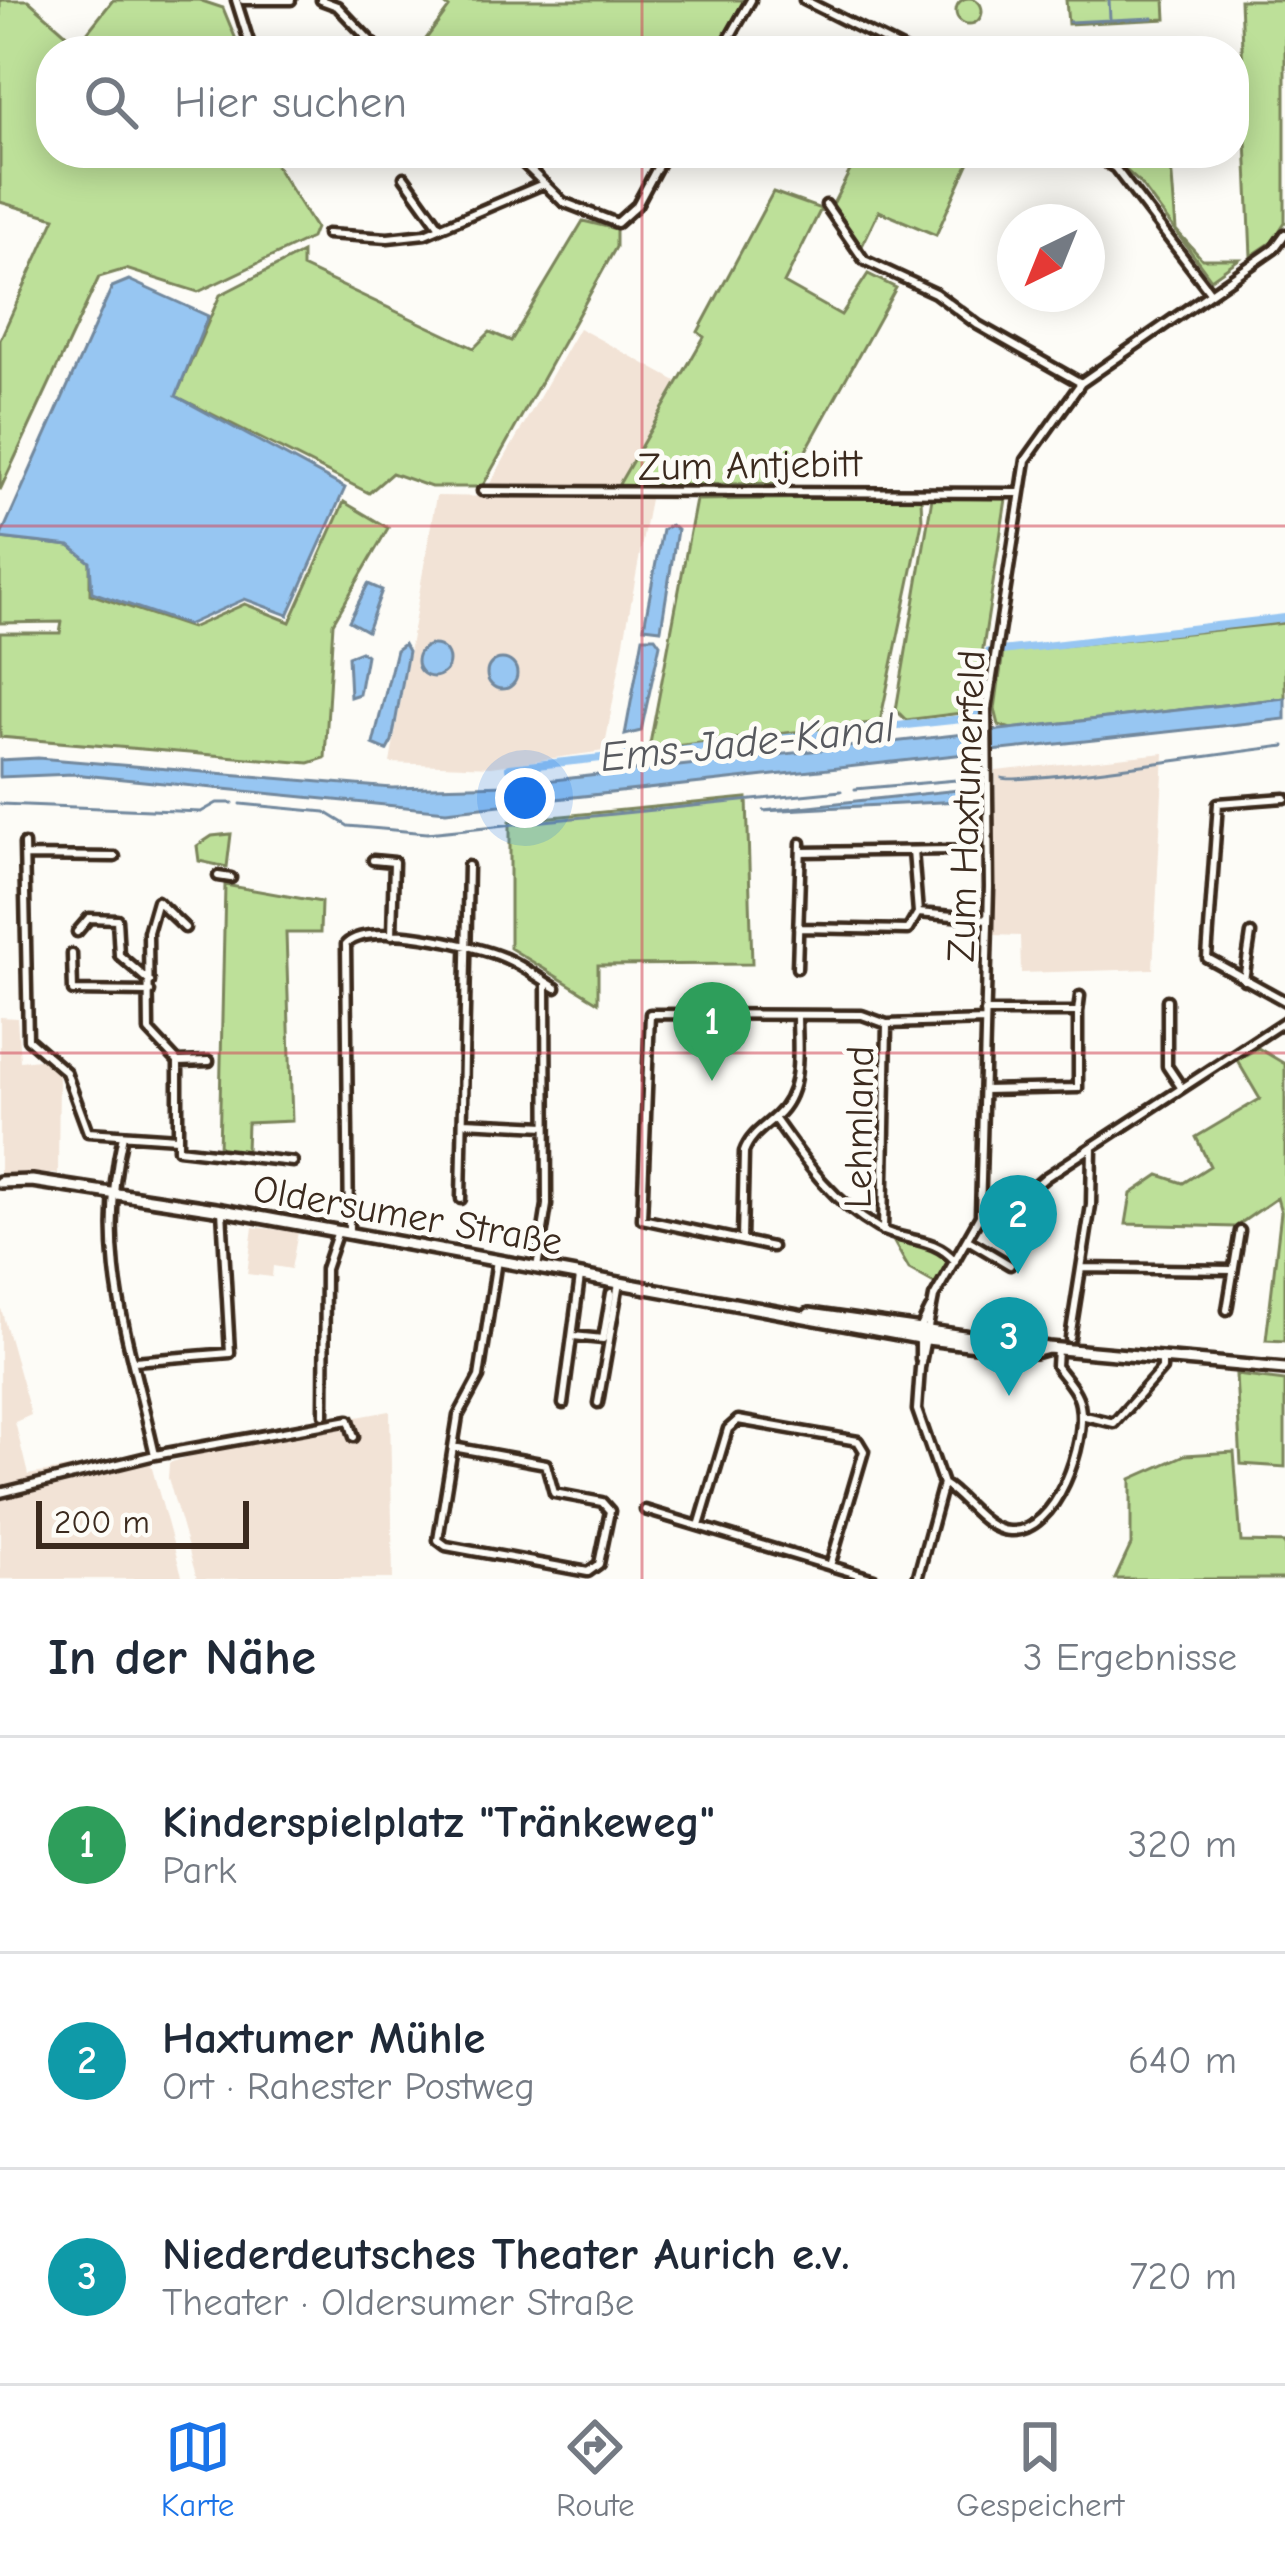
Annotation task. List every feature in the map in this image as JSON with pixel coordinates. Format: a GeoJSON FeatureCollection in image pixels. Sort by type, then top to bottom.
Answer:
{"type":"FeatureCollection","features":[{"type":"Feature","properties":{"kind":"main road","name":"Oldersumer Straße"},"geometry":{"type":"LineString","coordinates":[[0,1182],[112,1192],[222,1210],[1034,1352],[1052,1349],[1285,1369]]}},
{"type":"Feature","properties":{"kind":"street"},"geometry":{"type":"LineString","coordinates":[[248,36],[240,0],[291,0]]}},
{"type":"Feature","properties":{"kind":"street"},"geometry":{"type":"LineString","coordinates":[[321,0],[337,6],[366,36]]}},
{"type":"Feature","properties":{"kind":"street"},"geometry":{"type":"LineString","coordinates":[[731,36],[751,0]]}},
{"type":"Feature","properties":{"kind":"street"},"geometry":{"type":"LineString","coordinates":[[804,0],[876,36]]}},
{"type":"Feature","properties":{"kind":"street"},"geometry":{"type":"LineString","coordinates":[[528,168],[563,202],[617,223],[637,205],[657,168]]}},
{"type":"Feature","properties":{"kind":"street"},"geometry":{"type":"LineString","coordinates":[[1114,168],[1210,292]]}},
{"type":"Feature","properties":{"kind":"street"},"geometry":{"type":"LineString","coordinates":[[404,177],[440,227]]}},
{"type":"Feature","properties":{"kind":"street"},"geometry":{"type":"LineString","coordinates":[[326,234],[388,238],[440,227],[543,184]]}},
{"type":"Feature","properties":{"kind":"street"},"geometry":{"type":"LineString","coordinates":[[826,205],[864,260],[934,292],[978,325],[1081,383]]}},
{"type":"Feature","properties":{"kind":"street","name":"Zum Haxtumerfeld"},"geometry":{"type":"LineString","coordinates":[[980,1216],[988,686],[1026,460],[1081,383],[1274,249],[1285,234]]}},
{"type":"Feature","properties":{"kind":"street","name":"Zum Antjebitt"},"geometry":{"type":"LineString","coordinates":[[482,491],[1018,493]]}},
{"type":"Feature","properties":{"kind":"street"},"geometry":{"type":"LineString","coordinates":[[1285,798],[1218,803],[1208,958],[1285,1001]]}},
{"type":"Feature","properties":{"kind":"street"},"geometry":{"type":"LineString","coordinates":[[24,844],[28,1039],[66,1072],[88,1132],[177,1138]]}},
{"type":"Feature","properties":{"kind":"street"},"geometry":{"type":"LineString","coordinates":[[797,968],[801,848],[953,850]]}},
{"type":"Feature","properties":{"kind":"street"},"geometry":{"type":"LineString","coordinates":[[798,928],[908,930],[918,913],[913,851]]}},
{"type":"Feature","properties":{"kind":"street"},"geometry":{"type":"LineString","coordinates":[[25,856],[115,856]]}},
{"type":"Feature","properties":{"kind":"street"},"geometry":{"type":"LineString","coordinates":[[374,860],[394,862],[392,935]]}},
{"type":"Feature","properties":{"kind":"street"},"geometry":{"type":"LineString","coordinates":[[461,1198],[468,866]]}},
{"type":"Feature","properties":{"kind":"street"},"geometry":{"type":"LineString","coordinates":[[218,876],[231,878]]}},
{"type":"Feature","properties":{"kind":"street"},"geometry":{"type":"LineString","coordinates":[[185,928],[158,901],[148,932],[149,1031],[178,1062],[178,1150],[293,1162]]}},
{"type":"Feature","properties":{"kind":"street"},"geometry":{"type":"LineString","coordinates":[[918,913],[988,919]]}},
{"type":"Feature","properties":{"kind":"street"},"geometry":{"type":"LineString","coordinates":[[77,932],[89,918],[117,919],[119,955],[150,982]]}},
{"type":"Feature","properties":{"kind":"street"},"geometry":{"type":"LineString","coordinates":[[1244,980],[1251,934]]}},
{"type":"Feature","properties":{"kind":"street"},"geometry":{"type":"LineString","coordinates":[[324,1414],[325,1269],[344,1232],[346,944],[354,936],[392,935],[464,944],[507,959],[556,988]]}},
{"type":"Feature","properties":{"kind":"street"},"geometry":{"type":"LineString","coordinates":[[71,954],[73,991],[149,992]]}},
{"type":"Feature","properties":{"kind":"street"},"geometry":{"type":"LineString","coordinates":[[537,1268],[547,1205],[546,982]]}},
{"type":"Feature","properties":{"kind":"street"},"geometry":{"type":"LineString","coordinates":[[984,1090],[1078,1088],[1080,996]]}},
{"type":"Feature","properties":{"kind":"street"},"geometry":{"type":"LineString","coordinates":[[1167,1000],[1167,1066],[1182,1088]]}},
{"type":"Feature","properties":{"kind":"street"},"geometry":{"type":"LineString","coordinates":[[772,1247],[642,1219],[646,1021],[654,1012],[862,1015],[887,1024],[1078,1012]]}},
{"type":"Feature","properties":{"kind":"street"},"geometry":{"type":"LineString","coordinates":[[742,1240],[743,1151],[748,1139],[774,1118],[794,1089],[797,1015]]}},
{"type":"Feature","properties":{"kind":"street"},"geometry":{"type":"LineString","coordinates":[[1052,1349],[1056,1366],[1080,1399],[1072,1472],[1050,1507],[1026,1528],[998,1528],[943,1484],[917,1410],[932,1306],[980,1216],[999,1216],[1092,1147],[1285,1021]]}},
{"type":"Feature","properties":{"kind":"street","name":"Lehmland"},"geometry":{"type":"LineString","coordinates":[[883,1231],[887,1024]]}},
{"type":"Feature","properties":{"kind":"street"},"geometry":{"type":"LineString","coordinates":[[178,1062],[208,1061]]}},
{"type":"Feature","properties":{"kind":"street"},"geometry":{"type":"LineString","coordinates":[[774,1118],[829,1192],[883,1231],[927,1241],[955,1262]]}},
{"type":"Feature","properties":{"kind":"street"},"geometry":{"type":"LineString","coordinates":[[464,1123],[546,1126]]}},
{"type":"Feature","properties":{"kind":"street"},"geometry":{"type":"LineString","coordinates":[[123,1135],[112,1192],[110,1254],[155,1456]]}},
{"type":"Feature","properties":{"kind":"street"},"geometry":{"type":"LineString","coordinates":[[1070,1338],[1091,1205],[1092,1147]]}},
{"type":"Feature","properties":{"kind":"street"},"geometry":{"type":"LineString","coordinates":[[134,1361],[230,1353],[222,1210]]}},
{"type":"Feature","properties":{"kind":"street"},"geometry":{"type":"LineString","coordinates":[[1227,1310],[1240,1231]]}},
{"type":"Feature","properties":{"kind":"street"},"geometry":{"type":"LineString","coordinates":[[968,1240],[1010,1265]]}},
{"type":"Feature","properties":{"kind":"street"},"geometry":{"type":"LineString","coordinates":[[453,1447],[547,1464],[554,1493],[602,1502],[610,1511],[599,1564],[588,1572],[446,1546],[438,1540],[453,1447],[458,1417],[478,1384],[497,1260]]}},
{"type":"Feature","properties":{"kind":"street"},"geometry":{"type":"LineString","coordinates":[[1081,1268],[1233,1270]]}},
{"type":"Feature","properties":{"kind":"street"},"geometry":{"type":"LineString","coordinates":[[563,1404],[580,1276]]}},
{"type":"Feature","properties":{"kind":"street"},"geometry":{"type":"LineString","coordinates":[[598,1403],[619,1283]]}},
{"type":"Feature","properties":{"kind":"street"},"geometry":{"type":"LineString","coordinates":[[573,1336],[603,1339],[611,1293]]}},
{"type":"Feature","properties":{"kind":"street"},"geometry":{"type":"LineString","coordinates":[[1081,1414],[1114,1423],[1125,1416],[1162,1369],[1162,1359]]}},
{"type":"Feature","properties":{"kind":"street"},"geometry":{"type":"LineString","coordinates":[[0,1493],[155,1456],[350,1420],[354,1437]]}},
{"type":"Feature","properties":{"kind":"street"},"geometry":{"type":"LineString","coordinates":[[698,1526],[728,1429],[738,1420],[859,1441],[864,1451],[830,1566]]}},
{"type":"Feature","properties":{"kind":"street"},"geometry":{"type":"LineString","coordinates":[[916,1579],[943,1484]]}},
{"type":"Feature","properties":{"kind":"street"},"geometry":{"type":"LineString","coordinates":[[645,1510],[874,1579]]}},
{"type":"Feature","properties":{"kind":"shaded area"},"geometry":{"type":"Polygon","coordinates":[[[579,328],[678,382],[618,486],[487,489],[579,328]]]}},
{"type":"Feature","properties":{"kind":"shaded area"},"geometry":{"type":"Polygon","coordinates":[[[436,496],[650,499],[604,751],[491,767],[390,763],[436,496]]]}},
{"type":"Feature","properties":{"kind":"shaded area"},"geometry":{"type":"Polygon","coordinates":[[[1164,753],[1153,969],[1021,973],[1020,936],[993,935],[996,771],[1164,753]]]}},
{"type":"Feature","properties":{"kind":"shaded area"},"geometry":{"type":"Polygon","coordinates":[[[0,1017],[17,1018],[20,1061],[48,1058],[59,1073],[58,1174],[0,1174],[0,1017]]]}},
{"type":"Feature","properties":{"kind":"shaded area"},"geometry":{"type":"Polygon","coordinates":[[[253,1227],[298,1232],[291,1269],[273,1266],[272,1277],[247,1274],[253,1227]]]}},
{"type":"Feature","properties":{"kind":"shaded area"},"geometry":{"type":"Polygon","coordinates":[[[0,1305],[31,1415],[15,1422],[28,1475],[148,1454],[183,1579],[0,1579],[0,1305]]]}},
{"type":"Feature","properties":{"kind":"shaded area"},"geometry":{"type":"Polygon","coordinates":[[[390,1411],[393,1579],[197,1579],[168,1478],[169,1463],[252,1436],[390,1411]]]}},
{"type":"Feature","properties":{"kind":"green space"},"geometry":{"type":"Polygon","coordinates":[[[964,-1],[974,-1],[981,6],[981,16],[974,23],[964,23],[957,16],[957,6],[964,-1]]]}},
{"type":"Feature","properties":{"kind":"green space"},"geometry":{"type":"Polygon","coordinates":[[[0,0],[28,0],[69,36],[36,36],[36,168],[277,168],[315,228],[311,238],[198,292],[126,269],[99,277],[0,490],[0,340],[55,218],[0,202],[0,0]]]}},
{"type":"Feature","properties":{"kind":"green space"},"geometry":{"type":"Polygon","coordinates":[[[113,0],[199,0],[223,8],[235,36],[84,36],[113,0]]]}},
{"type":"Feature","properties":{"kind":"green space"},"geometry":{"type":"Polygon","coordinates":[[[440,0],[744,0],[724,36],[428,36],[449,8],[440,0]]]}},
{"type":"Feature","properties":{"kind":"green space"},"geometry":{"type":"Polygon","coordinates":[[[1066,0],[1165,0],[1166,19],[1068,24],[1066,0]]]}},
{"type":"Feature","properties":{"kind":"green space"},"geometry":{"type":"Polygon","coordinates":[[[1240,0],[1285,0],[1285,222],[1272,242],[1251,256],[1249,36],[1242,36],[1240,0]]]}},
{"type":"Feature","properties":{"kind":"green space"},"geometry":{"type":"Polygon","coordinates":[[[851,168],[966,168],[936,235],[879,211],[861,248],[832,206],[851,168]]]}},
{"type":"Feature","properties":{"kind":"green space"},"geometry":{"type":"Polygon","coordinates":[[[1124,168],[1171,168],[1176,230],[1202,259],[1239,259],[1211,279],[1124,168]]]}},
{"type":"Feature","properties":{"kind":"green space"},"geometry":{"type":"Polygon","coordinates":[[[773,192],[821,209],[784,283],[841,315],[868,274],[896,288],[788,483],[618,486],[704,337],[698,332],[773,192]]]}},
{"type":"Feature","properties":{"kind":"green space"},"geometry":{"type":"Polygon","coordinates":[[[583,221],[616,229],[616,247],[482,487],[431,487],[392,473],[369,493],[176,396],[220,295],[302,253],[302,267],[474,348],[490,332],[511,341],[583,221]]]}},
{"type":"Feature","properties":{"kind":"green space"},"geometry":{"type":"Polygon","coordinates":[[[921,497],[922,522],[880,722],[649,749],[696,500],[921,497]]]}},
{"type":"Feature","properties":{"kind":"green space"},"geometry":{"type":"Polygon","coordinates":[[[932,498],[1006,499],[975,700],[961,713],[906,720],[896,710],[932,498]]]}},
{"type":"Feature","properties":{"kind":"green space"},"geometry":{"type":"Polygon","coordinates":[[[344,502],[388,528],[333,623],[325,758],[309,763],[0,737],[0,633],[60,633],[62,622],[0,623],[0,538],[70,546],[90,562],[90,594],[191,628],[245,604],[290,622],[344,502]]]}},
{"type":"Feature","properties":{"kind":"green space"},"geometry":{"type":"Polygon","coordinates":[[[1285,623],[1285,698],[1011,729],[999,725],[995,709],[1003,652],[1285,623]]]}},
{"type":"Feature","properties":{"kind":"green space"},"geometry":{"type":"Polygon","coordinates":[[[747,798],[752,964],[598,965],[598,1002],[510,948],[510,821],[747,798]]]}},
{"type":"Feature","properties":{"kind":"green space"},"geometry":{"type":"Polygon","coordinates":[[[231,834],[227,867],[199,861],[197,846],[212,836],[231,834]]]}},
{"type":"Feature","properties":{"kind":"green space"},"geometry":{"type":"Polygon","coordinates":[[[225,885],[321,902],[320,933],[286,933],[292,1121],[247,1123],[246,1151],[219,1151],[225,885]]]}},
{"type":"Feature","properties":{"kind":"green space"},"geometry":{"type":"Polygon","coordinates":[[[1258,1048],[1285,1064],[1285,1341],[1266,1340],[1281,1212],[1277,1198],[1235,1227],[1126,1224],[1131,1194],[1159,1175],[1183,1183],[1210,1166],[1196,1137],[1260,1099],[1237,1060],[1258,1048]]]}},
{"type":"Feature","properties":{"kind":"green space"},"geometry":{"type":"Polygon","coordinates":[[[891,1237],[931,1246],[949,1261],[936,1284],[909,1269],[891,1237]]]}},
{"type":"Feature","properties":{"kind":"green space"},"geometry":{"type":"Polygon","coordinates":[[[1236,1375],[1285,1381],[1285,1467],[1241,1464],[1236,1375]]]}},
{"type":"Feature","properties":{"kind":"green space"},"geometry":{"type":"Polygon","coordinates":[[[1234,1452],[1241,1542],[1285,1543],[1285,1579],[1115,1579],[1131,1545],[1131,1479],[1185,1455],[1234,1452]]]}},
{"type":"Feature","properties":{"kind":"water"},"geometry":{"type":"Polygon","coordinates":[[[129,280],[208,316],[176,396],[345,488],[288,615],[245,599],[187,625],[92,592],[90,562],[70,546],[0,538],[112,287],[129,280]]]}},
{"type":"Feature","properties":{"kind":"water"},"geometry":{"type":"Polygon","coordinates":[[[671,525],[677,530],[661,629],[644,627],[662,530],[671,525]]]}},
{"type":"Feature","properties":{"kind":"water"},"geometry":{"type":"Polygon","coordinates":[[[368,584],[382,590],[367,631],[349,621],[368,584]]]}},
{"type":"Feature","properties":{"kind":"water"},"geometry":{"type":"Polygon","coordinates":[[[643,637],[655,637],[660,644],[641,731],[625,735],[643,637]]]}},
{"type":"Feature","properties":{"kind":"water"},"geometry":{"type":"Polygon","coordinates":[[[404,644],[408,651],[387,750],[373,744],[396,650],[404,644]]]}},
{"type":"Feature","properties":{"kind":"water"},"geometry":{"type":"Polygon","coordinates":[[[433,645],[444,650],[449,661],[444,672],[433,677],[422,672],[417,661],[422,650],[433,645]]]}},
{"type":"Feature","properties":{"kind":"water"},"geometry":{"type":"Polygon","coordinates":[[[361,651],[366,655],[359,694],[350,697],[348,656],[361,651]]]}},
{"type":"Feature","properties":{"kind":"water"},"geometry":{"type":"Polygon","coordinates":[[[502,659],[513,663],[517,674],[513,685],[502,689],[491,685],[487,674],[491,663],[502,659]]]}},
{"type":"Feature","properties":{"kind":"water"},"geometry":{"type":"Polygon","coordinates":[[[1285,698],[1285,719],[446,811],[73,774],[0,777],[0,760],[38,758],[392,788],[509,785],[1285,698]]]}},
{"type":"Feature","properties":{"kind":"water"},"geometry":{"type":"Polygon","coordinates":[[[967,789],[972,798],[960,801],[763,811],[967,789]]]}},
{"type":"Feature","properties":{"kind":"waterway"},"geometry":{"type":"LineString","coordinates":[[1109,0],[1110,19]]}},
{"type":"Feature","properties":{"kind":"waterway"},"geometry":{"type":"LineString","coordinates":[[1069,22],[1153,18]]}},
{"type":"Feature","properties":{"kind":"waterway"},"geometry":{"type":"LineString","coordinates":[[1001,651],[1285,618]]}},
{"type":"Feature","properties":{"kind":"waterway","name":"Ems-Jade-Kanal"},"geometry":{"type":"LineString","coordinates":[[509,768],[971,718],[980,706],[989,652]]}},
{"type":"Feature","properties":{"kind":"waterway"},"geometry":{"type":"LineString","coordinates":[[1002,778],[1088,772],[1285,746]]}},
{"type":"Feature","properties":{"kind":"waterway"},"geometry":{"type":"LineString","coordinates":[[855,789],[979,778]]}},
{"type":"Feature","properties":{"kind":"waterway"},"geometry":{"type":"LineString","coordinates":[[241,804],[325,812],[348,826],[427,833],[841,791]]}},
{"type":"Feature","properties":{"kind":"waterway"},"geometry":{"type":"LineString","coordinates":[[0,804],[201,812],[217,803],[233,803]]}},
{"type":"Feature","properties":{"kind":"place","name":"Kinderspielplatz \"Tränkeweg\""},"geometry":{"type":"Point","coordinates":[712,1081]}},
{"type":"Feature","properties":{"kind":"place","name":"Haxtumer Mühle"},"geometry":{"type":"Point","coordinates":[1018,1274]}},
{"type":"Feature","properties":{"kind":"place","name":"Niederdeutsches Theater Aurich e.v."},"geometry":{"type":"Point","coordinates":[1009,1396]}}]}
